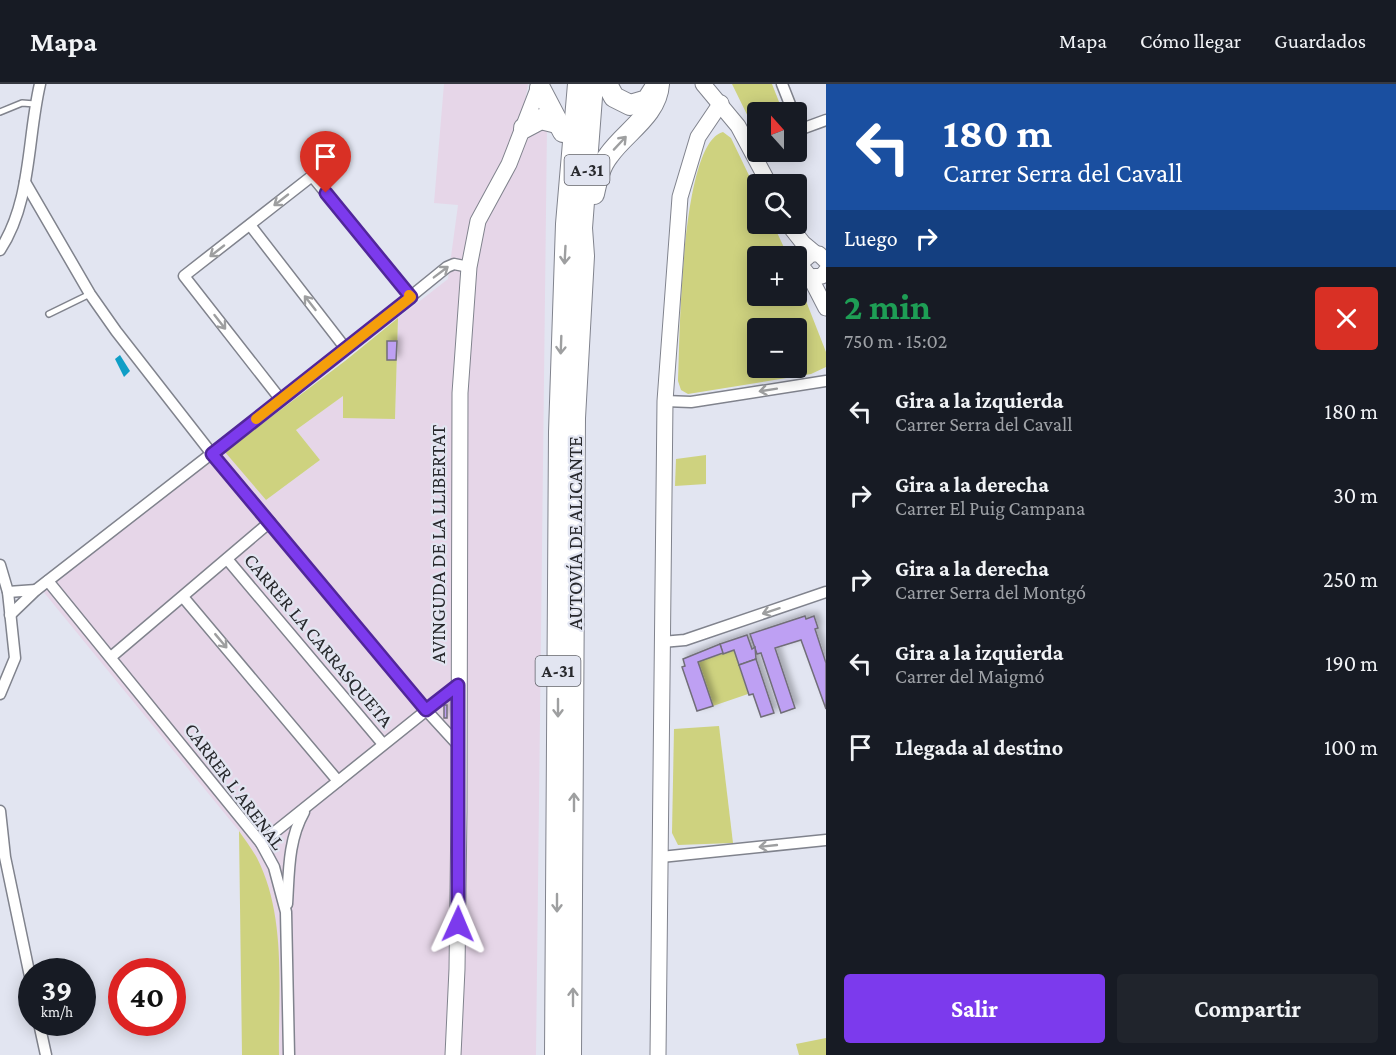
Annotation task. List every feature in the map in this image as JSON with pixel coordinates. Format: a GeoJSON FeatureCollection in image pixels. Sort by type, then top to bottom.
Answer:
{"type":"FeatureCollection","features":[{"type":"Feature","properties":{"kind":"highway"},"geometry":{"type":"LineString","coordinates":[[565,84],[560,128],[561,202],[566,224]]}},
{"type":"Feature","properties":{"kind":"highway","name":"AUTOVÍA DE ALICANTE"},"geometry":{"type":"LineString","coordinates":[[555,1055],[559,432],[566,224],[578,84]]}},
{"type":"Feature","properties":{"kind":"highway","name":"AUTOVÍA DE ALICANTE"},"geometry":{"type":"LineString","coordinates":[[571,1055],[575,418],[584,256],[582,228],[593,84]]}},
{"type":"Feature","properties":{"kind":"highway"},"geometry":{"type":"LineString","coordinates":[[607,84],[614,97],[630,105],[647,100],[660,88]]}},
{"type":"Feature","properties":{"kind":"highway"},"geometry":{"type":"LineString","coordinates":[[540,86],[560,128]]}},
{"type":"Feature","properties":{"kind":"highway"},"geometry":{"type":"LineString","coordinates":[[584,256],[590,235],[597,181],[602,167],[609,155],[645,116],[660,88]]}},
{"type":"Feature","properties":{"kind":"highway"},"geometry":{"type":"LineString","coordinates":[[524,128],[541,119],[560,128]]}},
{"type":"Feature","properties":{"kind":"street"},"geometry":{"type":"LineString","coordinates":[[0,250],[13,226],[25,182],[39,84]]}},
{"type":"Feature","properties":{"kind":"street"},"geometry":{"type":"LineString","coordinates":[[782,84],[789,102]]}},
{"type":"Feature","properties":{"kind":"street"},"geometry":{"type":"LineString","coordinates":[[703,85],[721,103],[747,138]]}},
{"type":"Feature","properties":{"kind":"street"},"geometry":{"type":"LineString","coordinates":[[703,85],[705,109],[703,129]]}},
{"type":"Feature","properties":{"kind":"street","name":"AVINGUDA DE LA LLIBERTAT"},"geometry":{"type":"LineString","coordinates":[[453,1055],[457,969],[460,393],[469,267],[478,222],[509,164],[540,86]]}},
{"type":"Feature","properties":{"kind":"street"},"geometry":{"type":"LineString","coordinates":[[658,1055],[665,401],[680,197],[689,162],[703,129],[721,103]]}},
{"type":"Feature","properties":{"kind":"street"},"geometry":{"type":"LineString","coordinates":[[807,125],[826,120]]}},
{"type":"Feature","properties":{"kind":"street"},"geometry":{"type":"LineString","coordinates":[[703,129],[719,123],[738,126]]}},
{"type":"Feature","properties":{"kind":"street"},"geometry":{"type":"LineString","coordinates":[[281,400],[184,276],[312,176],[411,297]]}},
{"type":"Feature","properties":{"kind":"street"},"geometry":{"type":"LineString","coordinates":[[25,182],[90,294],[116,332],[212,454],[426,710],[459,746]]}},
{"type":"Feature","properties":{"kind":"street"},"geometry":{"type":"LineString","coordinates":[[249,225],[346,349]]}},
{"type":"Feature","properties":{"kind":"street"},"geometry":{"type":"LineString","coordinates":[[797,234],[819,257],[805,273],[810,277],[826,308]]}},
{"type":"Feature","properties":{"kind":"street"},"geometry":{"type":"LineString","coordinates":[[10,615],[36,590],[346,349],[447,267],[453,264],[469,267]]}},
{"type":"Feature","properties":{"kind":"street"},"geometry":{"type":"LineString","coordinates":[[810,277],[816,278],[826,271]]}},
{"type":"Feature","properties":{"kind":"street"},"geometry":{"type":"LineString","coordinates":[[665,401],[692,402],[826,381]]}},
{"type":"Feature","properties":{"kind":"street"},"geometry":{"type":"LineString","coordinates":[[111,657],[270,522]]}},
{"type":"Feature","properties":{"kind":"street","name":"CARRER LA CARRASQUETA"},"geometry":{"type":"LineString","coordinates":[[227,559],[383,744]]}},
{"type":"Feature","properties":{"kind":"street"},"geometry":{"type":"LineString","coordinates":[[0,565],[8,592],[15,658],[0,694]]}},
{"type":"Feature","properties":{"kind":"street","name":"CARRER L'ARENAL"},"geometry":{"type":"LineString","coordinates":[[48,581],[261,843],[274,867],[286,912],[289,1055]]}},
{"type":"Feature","properties":{"kind":"street"},"geometry":{"type":"LineString","coordinates":[[8,592],[36,590]]}},
{"type":"Feature","properties":{"kind":"street"},"geometry":{"type":"LineString","coordinates":[[662,642],[685,640],[826,592]]}},
{"type":"Feature","properties":{"kind":"street"},"geometry":{"type":"LineString","coordinates":[[183,597],[339,781]]}},
{"type":"Feature","properties":{"kind":"street"},"geometry":{"type":"LineString","coordinates":[[261,843],[458,685]]}},
{"type":"Feature","properties":{"kind":"street"},"geometry":{"type":"LineString","coordinates":[[286,912],[295,828],[307,806]]}},
{"type":"Feature","properties":{"kind":"street"},"geometry":{"type":"LineString","coordinates":[[0,811],[3,861],[26,958]]}},
{"type":"Feature","properties":{"kind":"street"},"geometry":{"type":"LineString","coordinates":[[661,857],[826,840],[826,852]]}},
{"type":"Feature","properties":{"kind":"street"},"geometry":{"type":"LineString","coordinates":[[274,867],[283,861],[292,844]]}},
{"type":"Feature","properties":{"kind":"street"},"geometry":{"type":"LineString","coordinates":[[42,1036],[46,1055]]}},
{"type":"Feature","properties":{"kind":"lane"},"geometry":{"type":"LineString","coordinates":[[0,112],[22,103],[35,104]]}},
{"type":"Feature","properties":{"kind":"lane"},"geometry":{"type":"LineString","coordinates":[[49,314],[90,294]]}},
{"type":"Feature","properties":{"kind":"shaded area"},"geometry":{"type":"Polygon","coordinates":[[[444,84],[528,84],[525,102],[547,127],[536,1055],[279,1055],[277,935],[257,859],[239,831],[42,590],[225,451],[266,500],[320,460],[296,430],[344,395],[395,419],[398,318],[448,279],[458,205],[434,203],[444,84]]]}},
{"type":"Feature","properties":{"kind":"green space"},"geometry":{"type":"Polygon","coordinates":[[[732,84],[772,84],[779,102],[747,102],[747,115],[732,84]]]}},
{"type":"Feature","properties":{"kind":"green space"},"geometry":{"type":"Polygon","coordinates":[[[723,132],[731,138],[748,174],[747,234],[778,234],[783,246],[747,246],[747,306],[807,306],[807,304],[826,352],[826,367],[807,375],[807,318],[747,318],[747,378],[786,378],[688,394],[681,390],[678,381],[685,245],[690,205],[698,170],[709,144],[723,132]]]}},
{"type":"Feature","properties":{"kind":"green space"},"geometry":{"type":"Polygon","coordinates":[[[398,318],[395,419],[343,418],[343,396],[296,430],[320,460],[266,500],[225,452],[398,318]]]}},
{"type":"Feature","properties":{"kind":"green space"},"geometry":{"type":"Polygon","coordinates":[[[706,455],[706,484],[675,486],[676,459],[706,455]]]}},
{"type":"Feature","properties":{"kind":"green space"},"geometry":{"type":"Polygon","coordinates":[[[734,650],[748,694],[713,706],[698,662],[734,650]]]}},
{"type":"Feature","properties":{"kind":"green space"},"geometry":{"type":"Polygon","coordinates":[[[719,726],[733,843],[678,845],[672,833],[674,729],[719,726]]]}},
{"type":"Feature","properties":{"kind":"green space"},"geometry":{"type":"Polygon","coordinates":[[[239,831],[257,858],[267,881],[273,905],[280,980],[279,1055],[242,1055],[239,831]]]}},
{"type":"Feature","properties":{"kind":"green space"},"geometry":{"type":"Polygon","coordinates":[[[826,1038],[826,1055],[799,1055],[796,1044],[826,1038]]]}},
{"type":"Feature","properties":{"kind":"water"},"geometry":{"type":"Polygon","coordinates":[[[120,355],[130,371],[124,377],[115,359],[120,355]]]}},
{"type":"Feature","properties":{"kind":"building"},"geometry":{"type":"Polygon","coordinates":[[[387,341],[397,341],[396,360],[387,360],[387,341]]]}},
{"type":"Feature","properties":{"kind":"building"},"geometry":{"type":"Polygon","coordinates":[[[805,616],[806,619],[814,616],[818,628],[815,629],[826,663],[826,709],[801,640],[775,648],[795,708],[781,713],[761,653],[757,654],[750,634],[805,616]]]}},
{"type":"Feature","properties":{"kind":"building"},"geometry":{"type":"Polygon","coordinates":[[[747,635],[752,649],[755,647],[756,659],[739,665],[734,650],[723,654],[720,644],[747,635]]]}},
{"type":"Feature","properties":{"kind":"building"},"geometry":{"type":"Polygon","coordinates":[[[720,644],[723,653],[698,662],[713,706],[697,711],[682,667],[685,666],[683,659],[720,644]]]}},
{"type":"Feature","properties":{"kind":"building"},"geometry":{"type":"Polygon","coordinates":[[[756,659],[774,713],[761,717],[753,694],[749,695],[739,665],[756,659]]]}},
{"type":"Feature","properties":{"kind":"building"},"geometry":{"type":"Polygon","coordinates":[[[444,705],[447,705],[447,718],[444,718],[444,705]]]}},
{"type":"Feature","properties":{"kind":"slow traffic"},"geometry":{"type":"LineString","coordinates":[[256,419],[411,297],[409,295]]}},
{"type":"Feature","properties":{"kind":"route"},"geometry":{"type":"LineString","coordinates":[[326,193],[411,297],[212,454],[426,710],[458,685],[458,924]]}}]}
